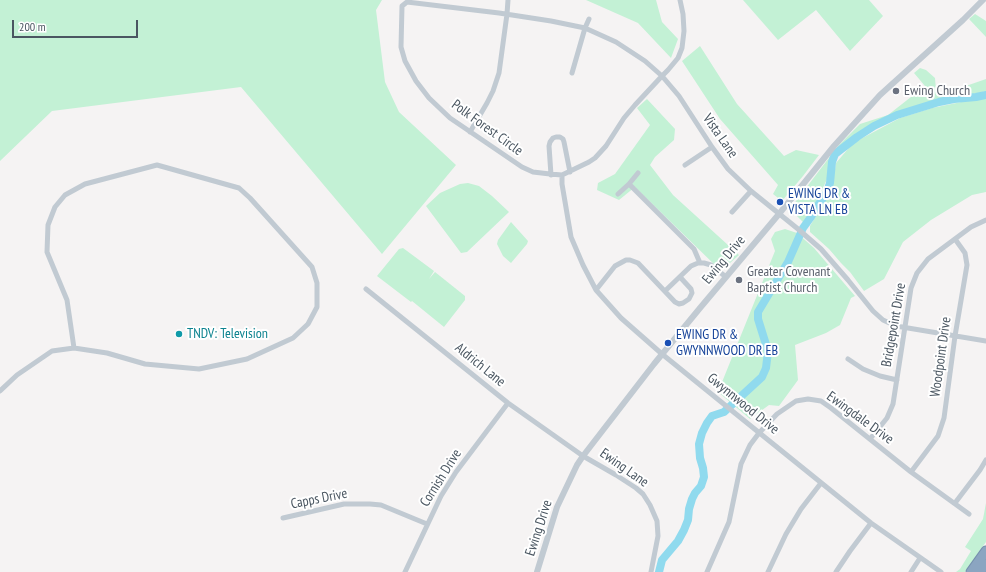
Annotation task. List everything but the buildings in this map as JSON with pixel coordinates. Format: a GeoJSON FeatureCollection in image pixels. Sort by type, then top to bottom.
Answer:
{"type":"FeatureCollection","features":[{"type":"Feature","properties":{"kind":"highway"},"geometry":{"type":"LineString","coordinates":[[971,572],[986,551]]}},
{"type":"Feature","properties":{"kind":"highway"},"geometry":{"type":"LineString","coordinates":[[980,572],[986,564]]}},
{"type":"Feature","properties":{"kind":"street"},"geometry":{"type":"LineString","coordinates":[[470,132],[488,103],[499,73],[508,0]]}},
{"type":"Feature","properties":{"kind":"street","name":"Polk Forest Circle"},"geometry":{"type":"LineString","coordinates":[[407,2],[402,6],[401,47],[405,61],[416,81],[429,98],[450,118],[522,167],[533,172],[562,175],[595,158],[606,146],[624,118],[678,58],[681,52],[684,31],[680,0]]}},
{"type":"Feature","properties":{"kind":"street","name":"Ewing Drive"},"geometry":{"type":"LineString","coordinates":[[537,572],[557,506],[577,465],[662,354],[831,150],[880,95],[983,0]]}},
{"type":"Feature","properties":{"kind":"street","name":"Vista Lane"},"geometry":{"type":"LineString","coordinates":[[407,2],[552,21],[585,28],[616,42],[645,61],[662,76],[679,96],[728,169],[751,191],[820,249],[873,311],[883,320],[904,328],[986,341]]}},
{"type":"Feature","properties":{"kind":"street"},"geometry":{"type":"LineString","coordinates":[[572,73],[588,19]]}},
{"type":"Feature","properties":{"kind":"street"},"geometry":{"type":"LineString","coordinates":[[551,174],[549,146],[550,142],[556,136],[563,139],[570,172]]}},
{"type":"Feature","properties":{"kind":"street"},"geometry":{"type":"LineString","coordinates":[[685,165],[712,147]]}},
{"type":"Feature","properties":{"kind":"street"},"geometry":{"type":"LineString","coordinates":[[0,392],[17,375],[52,351],[74,348],[107,353],[144,364],[199,369],[247,359],[293,338],[308,324],[317,307],[317,283],[312,267],[250,198],[238,188],[158,165],[85,184],[65,194],[55,207],[48,225],[47,252],[67,300],[74,348]]}},
{"type":"Feature","properties":{"kind":"street"},"geometry":{"type":"LineString","coordinates":[[618,194],[638,173]]}},
{"type":"Feature","properties":{"kind":"street","name":"Gwynnwood Drive"},"geometry":{"type":"LineString","coordinates":[[562,175],[562,184],[571,237],[596,290],[621,318],[662,354],[871,523],[941,572]]}},
{"type":"Feature","properties":{"kind":"street"},"geometry":{"type":"LineString","coordinates":[[629,184],[694,249],[700,263]]}},
{"type":"Feature","properties":{"kind":"street"},"geometry":{"type":"LineString","coordinates":[[732,212],[751,191]]}},
{"type":"Feature","properties":{"kind":"street","name":"Bridgepoint Drive"},"geometry":{"type":"LineString","coordinates":[[870,439],[887,418],[893,404],[911,288],[917,273],[928,260],[955,239],[971,227],[986,220]]}},
{"type":"Feature","properties":{"kind":"street","name":"Woodpoint Drive"},"geometry":{"type":"LineString","coordinates":[[911,472],[938,436],[944,418],[955,336],[967,265],[965,252],[955,239]]}},
{"type":"Feature","properties":{"kind":"street"},"geometry":{"type":"LineString","coordinates":[[596,290],[616,266],[626,260],[630,260],[638,263],[675,302],[679,304],[689,299],[692,293],[691,289],[680,277]]}},
{"type":"Feature","properties":{"kind":"street"},"geometry":{"type":"LineString","coordinates":[[665,291],[691,266],[700,263],[711,265],[726,277]]}},
{"type":"Feature","properties":{"kind":"street","name":"Aldrich Lane"},"geometry":{"type":"LineString","coordinates":[[366,289],[508,403],[583,456]]}},
{"type":"Feature","properties":{"kind":"street"},"geometry":{"type":"LineString","coordinates":[[848,359],[863,369],[880,376],[896,380]]}},
{"type":"Feature","properties":{"kind":"street","name":"Ewingdale Drive"},"geometry":{"type":"LineString","coordinates":[[707,572],[729,522],[741,464],[750,445],[777,414],[796,401],[808,399],[821,401],[911,472],[969,514]]}},
{"type":"Feature","properties":{"kind":"street","name":"Cornish Drive"},"geometry":{"type":"LineString","coordinates":[[406,572],[440,496],[456,472],[508,403]]}},
{"type":"Feature","properties":{"kind":"street","name":"Ewing Lane"},"geometry":{"type":"LineString","coordinates":[[583,456],[616,474],[636,488],[643,494],[650,505],[657,521],[658,536],[651,572]]}},
{"type":"Feature","properties":{"kind":"street"},"geometry":{"type":"LineString","coordinates":[[955,503],[986,460]]}},
{"type":"Feature","properties":{"kind":"street"},"geometry":{"type":"LineString","coordinates":[[768,572],[786,534],[801,509],[821,483]]}},
{"type":"Feature","properties":{"kind":"street","name":"Capps Drive"},"geometry":{"type":"LineString","coordinates":[[283,518],[344,504],[370,504],[381,505],[427,524]]}},
{"type":"Feature","properties":{"kind":"street"},"geometry":{"type":"LineString","coordinates":[[836,572],[871,523]]}},
{"type":"Feature","properties":{"kind":"street"},"geometry":{"type":"LineString","coordinates":[[911,572],[920,558]]}},
{"type":"Feature","properties":{"kind":"green space"},"geometry":{"type":"Polygon","coordinates":[[[0,0],[382,0],[376,10],[385,82],[399,112],[456,165],[382,254],[241,87],[52,111],[0,161],[0,0]]]}},
{"type":"Feature","properties":{"kind":"green space"},"geometry":{"type":"Polygon","coordinates":[[[586,0],[656,0],[662,22],[678,39],[671,58],[638,23],[586,0]]]}},
{"type":"Feature","properties":{"kind":"green space"},"geometry":{"type":"Polygon","coordinates":[[[743,0],[869,0],[883,16],[850,51],[816,10],[778,40],[743,0]]]}},
{"type":"Feature","properties":{"kind":"green space"},"geometry":{"type":"Polygon","coordinates":[[[975,14],[986,21],[986,37],[969,19],[975,14]]]}},
{"type":"Feature","properties":{"kind":"green space"},"geometry":{"type":"Polygon","coordinates":[[[700,46],[737,104],[784,156],[796,150],[819,155],[782,201],[773,194],[778,185],[720,119],[682,61],[700,46]]]}},
{"type":"Feature","properties":{"kind":"green space"},"geometry":{"type":"Polygon","coordinates":[[[920,68],[926,70],[935,78],[936,94],[986,79],[986,91],[933,101],[894,114],[863,129],[840,146],[832,156],[828,177],[815,205],[804,223],[790,209],[838,146],[860,124],[888,115],[925,86],[914,73],[920,68]]]}},
{"type":"Feature","properties":{"kind":"green space"},"geometry":{"type":"Polygon","coordinates":[[[986,97],[986,192],[972,195],[931,220],[903,242],[884,279],[864,291],[850,272],[829,249],[810,232],[810,226],[832,189],[836,163],[853,143],[900,118],[932,108],[986,97]]]}},
{"type":"Feature","properties":{"kind":"green space"},"geometry":{"type":"Polygon","coordinates":[[[647,99],[675,129],[674,140],[655,157],[650,165],[673,195],[739,255],[721,271],[635,187],[619,200],[597,190],[598,183],[615,174],[650,125],[637,108],[647,99]]]}},
{"type":"Feature","properties":{"kind":"green space"},"geometry":{"type":"Polygon","coordinates":[[[468,183],[479,186],[509,212],[467,252],[461,253],[426,206],[440,193],[460,184],[468,183]]]}},
{"type":"Feature","properties":{"kind":"green space"},"geometry":{"type":"Polygon","coordinates":[[[511,222],[528,241],[511,263],[503,256],[497,244],[498,240],[511,222]]]}},
{"type":"Feature","properties":{"kind":"green space"},"geometry":{"type":"Polygon","coordinates":[[[785,229],[797,233],[814,248],[855,296],[851,298],[840,325],[826,333],[795,345],[798,380],[779,406],[769,405],[750,419],[718,392],[775,251],[771,239],[775,232],[785,229]]]}},
{"type":"Feature","properties":{"kind":"green space"},"geometry":{"type":"Polygon","coordinates":[[[403,248],[434,271],[429,279],[435,272],[465,296],[465,300],[444,327],[412,301],[411,302],[377,276],[399,249],[403,248]]]}},
{"type":"Feature","properties":{"kind":"green space"},"geometry":{"type":"Polygon","coordinates":[[[986,503],[986,542],[965,572],[956,572],[960,569],[971,551],[965,547],[983,519],[986,503]]]}},
{"type":"Feature","properties":{"kind":"waterway"},"geometry":{"type":"LineString","coordinates":[[659,572],[662,560],[678,541],[684,530],[688,520],[692,499],[701,486],[704,477],[699,444],[707,423],[712,416],[724,412],[762,377],[766,368],[768,351],[758,319],[758,312],[788,262],[803,228],[826,194],[830,183],[832,162],[835,154],[874,126],[897,115],[939,102],[986,95]]}},
{"type":"Feature","properties":{"kind":"place","name":"Ewing Church"},"geometry":{"type":"Point","coordinates":[896,91]}},
{"type":"Feature","properties":{"kind":"place","name":"EWING DR & VISTA LN EB"},"geometry":{"type":"Point","coordinates":[780,202]}},
{"type":"Feature","properties":{"kind":"place","name":"Greater Covenant Baptist Church"},"geometry":{"type":"Point","coordinates":[739,280]}},
{"type":"Feature","properties":{"kind":"place","name":"TNDV: Television"},"geometry":{"type":"Point","coordinates":[179,334]}},
{"type":"Feature","properties":{"kind":"place","name":"EWING DR & GWYNNWOOD DR EB"},"geometry":{"type":"Point","coordinates":[668,343]}}]}
